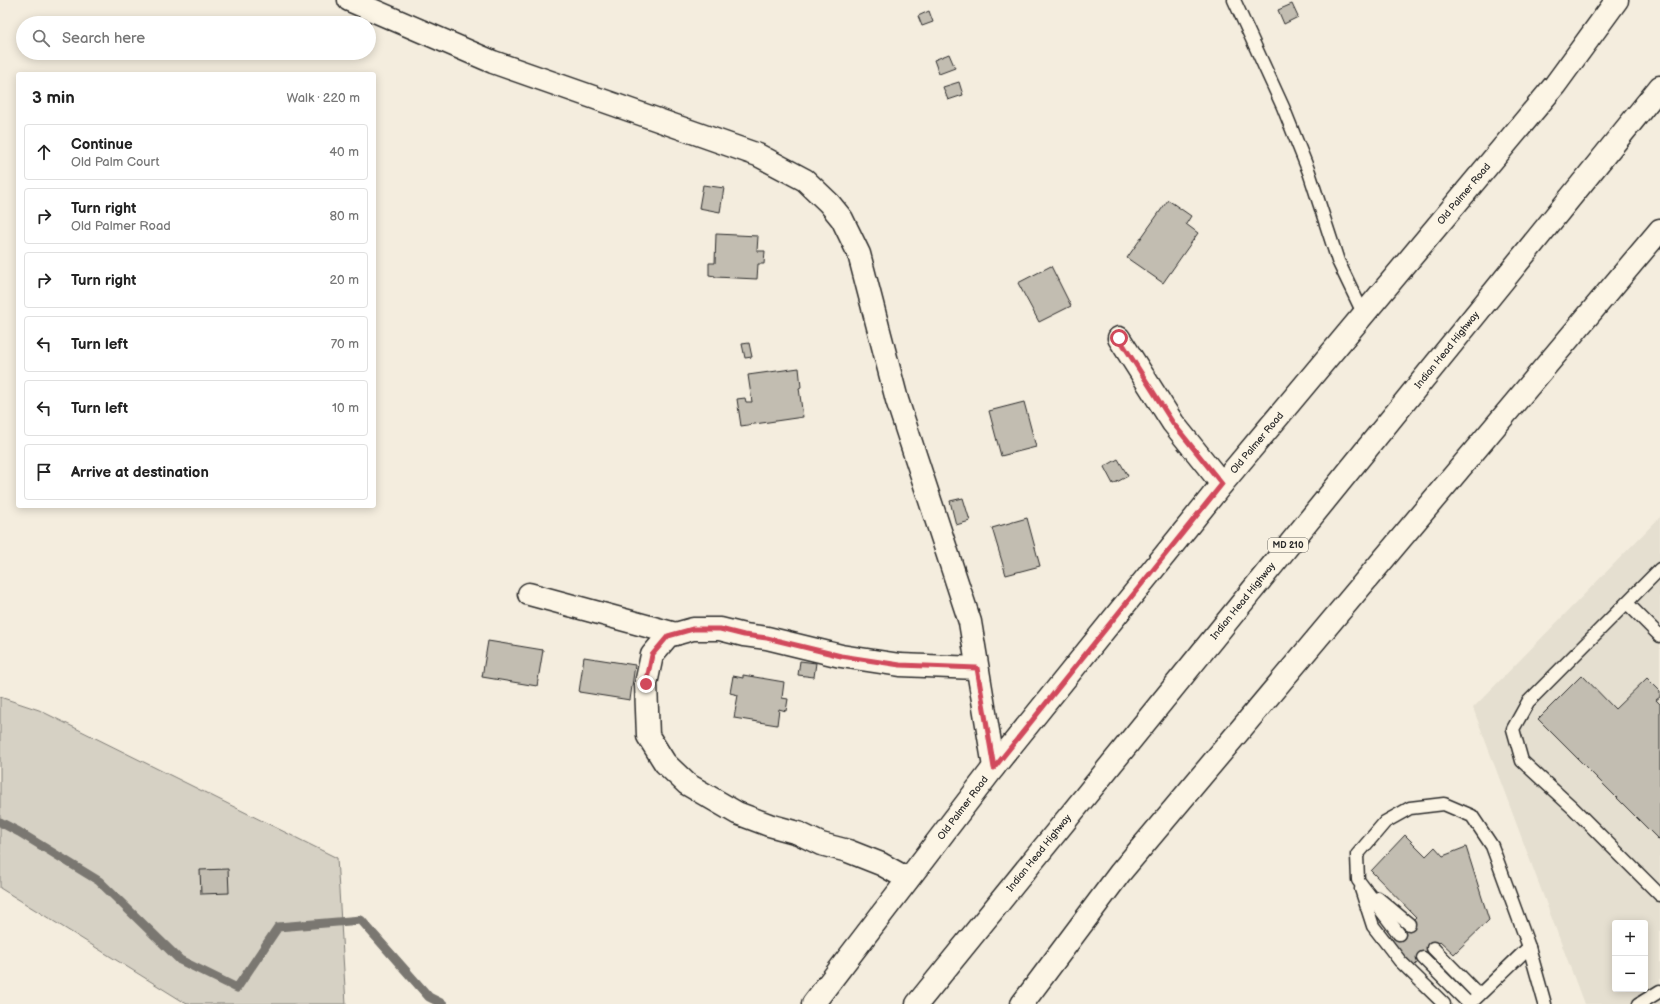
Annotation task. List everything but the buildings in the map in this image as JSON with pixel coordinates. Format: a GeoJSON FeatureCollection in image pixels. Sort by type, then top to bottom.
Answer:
{"type":"FeatureCollection","features":[{"type":"Feature","properties":{"kind":"main road"},"geometry":{"type":"LineString","coordinates":[[349,0],[493,62],[758,154],[805,180],[829,203],[842,219],[859,254],[897,400],[970,622],[994,768]]}},
{"type":"Feature","properties":{"kind":"main road","name":"Old Palmer Road"},"geometry":{"type":"LineString","coordinates":[[813,1004],[994,768],[1222,484],[1555,85],[1617,0]]}},
{"type":"Feature","properties":{"kind":"main road","name":"Indian Head Highway"},"geometry":{"type":"LineString","coordinates":[[917,1004],[1660,87]]}},
{"type":"Feature","properties":{"kind":"main road"},"geometry":{"type":"LineString","coordinates":[[1022,1004],[1120,873],[1660,230]]}},
{"type":"Feature","properties":{"kind":"main road"},"geometry":{"type":"LineString","coordinates":[[1119,338],[1173,423],[1222,484]]}},
{"type":"Feature","properties":{"kind":"main road"},"geometry":{"type":"LineString","coordinates":[[529,594],[676,634]]}},
{"type":"Feature","properties":{"kind":"main road"},"geometry":{"type":"LineString","coordinates":[[908,879],[881,864],[848,851],[821,844],[798,833],[737,813],[687,784],[665,763],[648,736],[646,684],[652,655],[668,636],[693,629],[720,629],[744,635],[767,638],[841,656],[900,665],[977,668]]}},
{"type":"Feature","properties":{"kind":"lane"},"geometry":{"type":"LineString","coordinates":[[1234,0],[1283,107],[1309,172],[1338,261],[1364,315]]}},
{"type":"Feature","properties":{"kind":"lane"},"geometry":{"type":"LineString","coordinates":[[1660,569],[1528,702],[1513,729],[1522,761],[1573,808],[1660,895]]}},
{"type":"Feature","properties":{"kind":"lane"},"geometry":{"type":"LineString","coordinates":[[1626,602],[1660,636]]}},
{"type":"Feature","properties":{"kind":"lane"},"geometry":{"type":"LineString","coordinates":[[1444,1004],[1400,961],[1373,926],[1358,880],[1357,854],[1385,822],[1410,808],[1444,804],[1472,816],[1492,846],[1529,947],[1546,1004]]}},
{"type":"Feature","properties":{"kind":"lane"},"geometry":{"type":"LineString","coordinates":[[1358,880],[1409,924]]}},
{"type":"Feature","properties":{"kind":"lane"},"geometry":{"type":"LineString","coordinates":[[1358,880],[1399,934]]}},
{"type":"Feature","properties":{"kind":"lane"},"geometry":{"type":"LineString","coordinates":[[1423,958],[1469,1004],[1529,947]]}},
{"type":"Feature","properties":{"kind":"lane"},"geometry":{"type":"LineString","coordinates":[[1433,948],[1480,995]]}},
{"type":"Feature","properties":{"kind":"lane"},"geometry":{"type":"LineString","coordinates":[[1639,1004],[1660,990]]}},
{"type":"Feature","properties":{"kind":"shaded area"},"geometry":{"type":"Polygon","coordinates":[[[1660,517],[1660,1004],[1584,1004],[1473,708],[1660,517]]]}},
{"type":"Feature","properties":{"kind":"shaded area"},"geometry":{"type":"Polygon","coordinates":[[[0,697],[39,710],[337,858],[346,1004],[187,1004],[0,888],[0,697]]]}},
{"type":"Feature","properties":{"kind":"waterway"},"geometry":{"type":"LineString","coordinates":[[0,822],[99,881],[180,960],[237,988],[278,927],[361,920],[429,997],[443,1004]]}},
{"type":"Feature","properties":{"kind":"route"},"geometry":{"type":"LineString","coordinates":[[646,684],[652,655],[668,636],[693,629],[720,629],[744,635],[767,638],[841,656],[900,665],[977,668],[994,768],[1222,484],[1173,423],[1119,338]]}}]}
